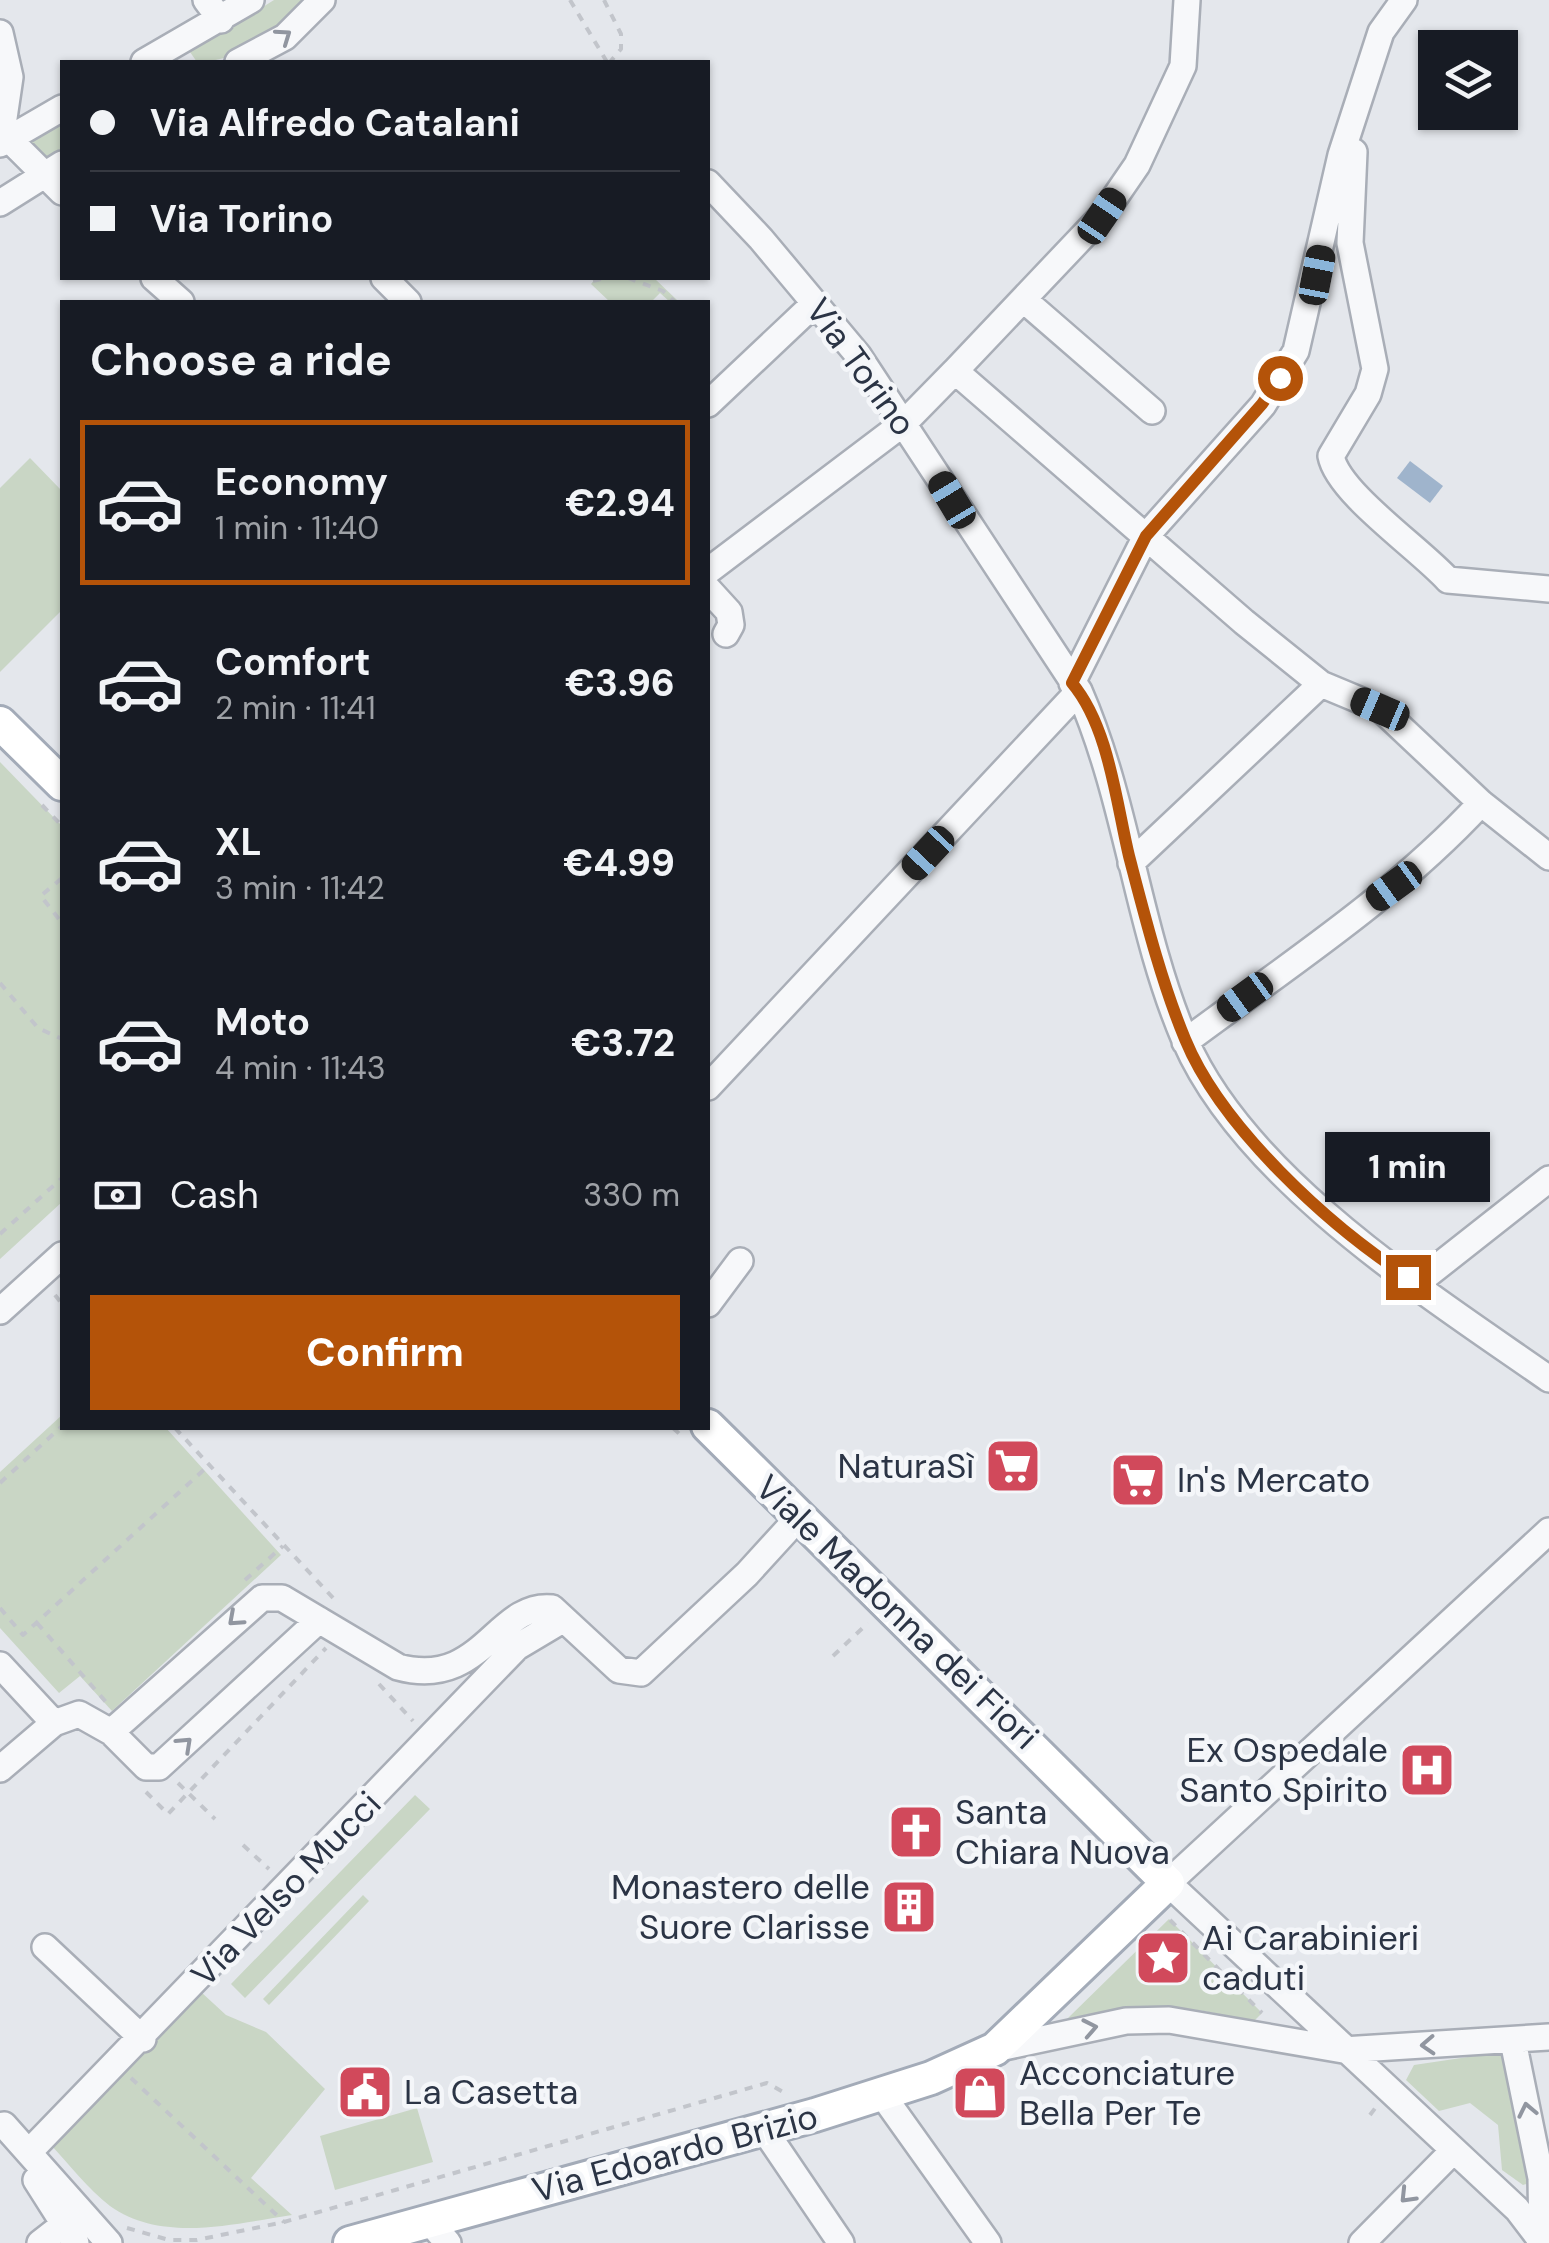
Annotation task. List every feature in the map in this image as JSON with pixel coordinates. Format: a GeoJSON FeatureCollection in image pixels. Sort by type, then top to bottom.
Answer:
{"type":"FeatureCollection","features":[{"type":"Feature","properties":{"kind":"main road"},"geometry":{"type":"LineString","coordinates":[[0,722],[60,782]]}},
{"type":"Feature","properties":{"kind":"main road","name":"Viale Madonna dei Fiori"},"geometry":{"type":"LineString","coordinates":[[710,1428],[1168,1882]]}},
{"type":"Feature","properties":{"kind":"main road","name":"Via Edoardo Brizio"},"geometry":{"type":"LineString","coordinates":[[350,2243],[439,2232],[931,2078],[995,2049],[1168,1882]]}},
{"type":"Feature","properties":{"kind":"street"},"geometry":{"type":"LineString","coordinates":[[173,56],[213,10],[251,0]]}},
{"type":"Feature","properties":{"kind":"street"},"geometry":{"type":"LineString","coordinates":[[242,60],[285,38],[322,0]]}},
{"type":"Feature","properties":{"kind":"street"},"geometry":{"type":"LineString","coordinates":[[710,569],[905,422],[1102,216],[1137,165],[1183,66],[1186,13],[1174,0]]}},
{"type":"Feature","properties":{"kind":"street"},"geometry":{"type":"LineString","coordinates":[[710,1084],[1075,687],[1146,536],[1262,404],[1296,351],[1350,127],[1381,32],[1404,0]]}},
{"type":"Feature","properties":{"kind":"street"},"geometry":{"type":"LineString","coordinates":[[0,33],[10,78],[4,141]]}},
{"type":"Feature","properties":{"kind":"street"},"geometry":{"type":"LineString","coordinates":[[4,141],[60,109]]}},
{"type":"Feature","properties":{"kind":"street"},"geometry":{"type":"LineString","coordinates":[[1350,127],[1355,163],[1350,243],[1376,369],[1368,394],[1330,456],[1334,470],[1348,490],[1418,547],[1448,580],[1549,588]]}},
{"type":"Feature","properties":{"kind":"street"},"geometry":{"type":"LineString","coordinates":[[4,141],[56,177]]}},
{"type":"Feature","properties":{"kind":"street"},"geometry":{"type":"LineString","coordinates":[[0,202],[56,177]]}},
{"type":"Feature","properties":{"kind":"street","name":"Via Torino"},"geometry":{"type":"LineString","coordinates":[[710,186],[816,303],[905,422],[1075,687],[1100,738],[1131,863],[1186,1042],[1219,1098],[1324,1215],[1549,1379]]}},
{"type":"Feature","properties":{"kind":"street"},"geometry":{"type":"LineString","coordinates":[[156,280],[178,300]]}},
{"type":"Feature","properties":{"kind":"street"},"geometry":{"type":"LineString","coordinates":[[386,280],[406,300]]}},
{"type":"Feature","properties":{"kind":"street"},"geometry":{"type":"LineString","coordinates":[[1024,300],[1152,411]]}},
{"type":"Feature","properties":{"kind":"street"},"geometry":{"type":"LineString","coordinates":[[710,402],[816,303]]}},
{"type":"Feature","properties":{"kind":"street"},"geometry":{"type":"LineString","coordinates":[[955,371],[1321,684],[1380,709],[1481,803],[1549,857]]}},
{"type":"Feature","properties":{"kind":"street"},"geometry":{"type":"LineString","coordinates":[[710,591],[729,612],[732,625],[726,634]]}},
{"type":"Feature","properties":{"kind":"street"},"geometry":{"type":"LineString","coordinates":[[1131,863],[1321,684]]}},
{"type":"Feature","properties":{"kind":"street"},"geometry":{"type":"LineString","coordinates":[[1186,1042],[1394,886],[1437,850],[1481,803]]}},
{"type":"Feature","properties":{"kind":"street"},"geometry":{"type":"LineString","coordinates":[[1417,1283],[1549,1179]]}},
{"type":"Feature","properties":{"kind":"street"},"geometry":{"type":"LineString","coordinates":[[0,1311],[60,1257]]}},
{"type":"Feature","properties":{"kind":"street"},"geometry":{"type":"LineString","coordinates":[[710,1301],[740,1261]]}},
{"type":"Feature","properties":{"kind":"street"},"geometry":{"type":"LineString","coordinates":[[102,1726],[262,1598],[282,1598],[398,1667],[439,1672],[470,1658],[533,1610],[552,1608],[619,1670],[641,1673],[747,1574],[799,1518]]}},
{"type":"Feature","properties":{"kind":"street"},"geometry":{"type":"LineString","coordinates":[[1168,1882],[1549,1531]]}},
{"type":"Feature","properties":{"kind":"street","name":"Via Velso Mucci"},"geometry":{"type":"LineString","coordinates":[[29,2152],[517,1647],[564,1619]]}},
{"type":"Feature","properties":{"kind":"street"},"geometry":{"type":"LineString","coordinates":[[2,1762],[54,1722],[79,1714],[102,1726],[146,1767],[159,1767],[320,1620]]}},
{"type":"Feature","properties":{"kind":"street"},"geometry":{"type":"LineString","coordinates":[[0,1665],[54,1722]]}},
{"type":"Feature","properties":{"kind":"street","name":"Viale Madonna dei Fiori"},"geometry":{"type":"LineString","coordinates":[[1168,1882],[1343,2050],[1517,2208],[1542,2242]]}},
{"type":"Feature","properties":{"kind":"street"},"geometry":{"type":"LineString","coordinates":[[45,1946],[143,2038]]}},
{"type":"Feature","properties":{"kind":"street","name":"Via Edoardo Brizio"},"geometry":{"type":"LineString","coordinates":[[995,2049],[1126,2021],[1169,2020],[1343,2050],[1549,2036]]}},
{"type":"Feature","properties":{"kind":"street"},"geometry":{"type":"LineString","coordinates":[[1513,2040],[1541,2178],[1542,2242]]}},
{"type":"Feature","properties":{"kind":"street"},"geometry":{"type":"LineString","coordinates":[[881,2093],[988,2243]]}},
{"type":"Feature","properties":{"kind":"street"},"geometry":{"type":"LineString","coordinates":[[2,2122],[29,2152],[73,2227]]}},
{"type":"Feature","properties":{"kind":"street"},"geometry":{"type":"LineString","coordinates":[[2,2122],[73,2227],[109,2243]]}},
{"type":"Feature","properties":{"kind":"street"},"geometry":{"type":"LineString","coordinates":[[763,2128],[842,2243]]}},
{"type":"Feature","properties":{"kind":"street"},"geometry":{"type":"LineString","coordinates":[[1362,2243],[1453,2150]]}},
{"type":"Feature","properties":{"kind":"street"},"geometry":{"type":"LineString","coordinates":[[40,2243],[73,2227]]}},
{"type":"Feature","properties":{"kind":"path"},"geometry":{"type":"LineString","coordinates":[[570,0],[607,60]]}},
{"type":"Feature","properties":{"kind":"path"},"geometry":{"type":"LineString","coordinates":[[604,0],[621,34],[621,49],[610,60]]}},
{"type":"Feature","properties":{"kind":"path"},"geometry":{"type":"LineString","coordinates":[[593,282],[599,280]]}},
{"type":"Feature","properties":{"kind":"path"},"geometry":{"type":"LineString","coordinates":[[633,280],[663,291],[673,300]]}},
{"type":"Feature","properties":{"kind":"path"},"geometry":{"type":"LineString","coordinates":[[60,880],[44,897],[60,920]]}},
{"type":"Feature","properties":{"kind":"path"},"geometry":{"type":"LineString","coordinates":[[0,983],[38,1028],[60,1038]]}},
{"type":"Feature","properties":{"kind":"path"},"geometry":{"type":"LineString","coordinates":[[0,1234],[60,1182]]}},
{"type":"Feature","properties":{"kind":"path"},"geometry":{"type":"LineString","coordinates":[[0,1483],[60,1428]]}},
{"type":"Feature","properties":{"kind":"path"},"geometry":{"type":"LineString","coordinates":[[177,1430],[359,1626],[350,1639]]}},
{"type":"Feature","properties":{"kind":"path"},"geometry":{"type":"LineString","coordinates":[[0,1608],[23,1635],[209,1465]]}},
{"type":"Feature","properties":{"kind":"path"},"geometry":{"type":"LineString","coordinates":[[833,1656],[868,1622]]}},
{"type":"Feature","properties":{"kind":"path"},"geometry":{"type":"LineString","coordinates":[[37,1623],[108,1704],[102,1726]]}},
{"type":"Feature","properties":{"kind":"path"},"geometry":{"type":"LineString","coordinates":[[370,1674],[429,1738]]}},
{"type":"Feature","properties":{"kind":"path"},"geometry":{"type":"LineString","coordinates":[[159,1767],[215,1819]]}},
{"type":"Feature","properties":{"kind":"path"},"geometry":{"type":"LineString","coordinates":[[243,1845],[288,1887]]}},
{"type":"Feature","properties":{"kind":"path"},"geometry":{"type":"LineString","coordinates":[[116,2065],[284,2222]]}},
{"type":"Feature","properties":{"kind":"path"},"geometry":{"type":"LineString","coordinates":[[198,2243],[197,2240],[284,2222],[767,2083],[822,2113]]}},
{"type":"Feature","properties":{"kind":"green space"},"geometry":{"type":"Polygon","coordinates":[[[274,0],[311,0],[274,34],[244,51],[217,60],[196,60],[190,52],[274,0]]]}},
{"type":"Feature","properties":{"kind":"green space"},"geometry":{"type":"Polygon","coordinates":[[[60,118],[60,157],[50,163],[25,139],[60,118]]]}},
{"type":"Feature","properties":{"kind":"green space"},"geometry":{"type":"Polygon","coordinates":[[[594,280],[656,280],[677,300],[668,300],[660,293],[653,300],[608,300],[591,284],[594,280]]]}},
{"type":"Feature","properties":{"kind":"green space"},"geometry":{"type":"Polygon","coordinates":[[[30,458],[60,489],[60,612],[0,672],[0,488],[30,458]]]}},
{"type":"Feature","properties":{"kind":"green space"},"geometry":{"type":"Polygon","coordinates":[[[0,762],[60,824],[60,1204],[0,1259],[0,762]]]}},
{"type":"Feature","properties":{"kind":"green space"},"geometry":{"type":"Polygon","coordinates":[[[60,1417],[60,1430],[168,1430],[281,1555],[112,1711],[80,1676],[59,1693],[0,1628],[0,1472],[60,1417]]]}},
{"type":"Feature","properties":{"kind":"green space"},"geometry":{"type":"Polygon","coordinates":[[[415,1795],[430,1809],[245,1998],[231,1984],[415,1795]]]}},
{"type":"Feature","properties":{"kind":"green space"},"geometry":{"type":"Polygon","coordinates":[[[363,1895],[369,1901],[269,2005],[263,1999],[363,1895]]]}},
{"type":"Feature","properties":{"kind":"green space"},"geometry":{"type":"Polygon","coordinates":[[[1169,1919],[1262,2013],[1253,2022],[1205,2011],[1160,2007],[1067,2019],[1169,1919]]]}},
{"type":"Feature","properties":{"kind":"green space"},"geometry":{"type":"Polygon","coordinates":[[[201,1992],[226,2015],[266,2032],[325,2089],[251,2178],[292,2215],[198,2228],[152,2224],[110,2206],[50,2144],[201,1992]]]}},
{"type":"Feature","properties":{"kind":"green space"},"geometry":{"type":"Polygon","coordinates":[[[1508,2051],[1529,2183],[1523,2185],[1502,2170],[1498,2125],[1470,2103],[1439,2111],[1406,2080],[1414,2065],[1508,2051]]]}},
{"type":"Feature","properties":{"kind":"green space"},"geometry":{"type":"Polygon","coordinates":[[[417,2108],[433,2162],[335,2190],[320,2136],[417,2108]]]}},
{"type":"Feature","properties":{"kind":"water"},"geometry":{"type":"Polygon","coordinates":[[[1410,461],[1443,486],[1430,503],[1397,478],[1410,461]]]}},
{"type":"Feature","properties":{"kind":"place","name":"NaturaSì"},"geometry":{"type":"Point","coordinates":[1013,1466]}},
{"type":"Feature","properties":{"kind":"place","name":"In's Mercato"},"geometry":{"type":"Point","coordinates":[1138,1480]}},
{"type":"Feature","properties":{"kind":"place","name":"Ex Ospedale Santo Spirito"},"geometry":{"type":"Point","coordinates":[1427,1770]}},
{"type":"Feature","properties":{"kind":"place","name":"Santa Chiara Nuova"},"geometry":{"type":"Point","coordinates":[916,1832]}},
{"type":"Feature","properties":{"kind":"place","name":"Monastero delle Suore Clarisse"},"geometry":{"type":"Point","coordinates":[909,1907]}},
{"type":"Feature","properties":{"kind":"place","name":"Ai Carabinieri caduti"},"geometry":{"type":"Point","coordinates":[1163,1958]}},
{"type":"Feature","properties":{"kind":"place","name":"La Casetta"},"geometry":{"type":"Point","coordinates":[365,2092]}},
{"type":"Feature","properties":{"kind":"place","name":"Acconciature Bella Per Te"},"geometry":{"type":"Point","coordinates":[980,2093]}},
{"type":"Feature","properties":{"kind":"route"},"geometry":{"type":"LineString","coordinates":[[1280,378],[1262,404],[1146,536],[1072,683],[1100,738],[1154,950],[1186,1042],[1208,1081],[1254,1140],[1324,1215],[1359,1245],[1408,1277]]}}]}
